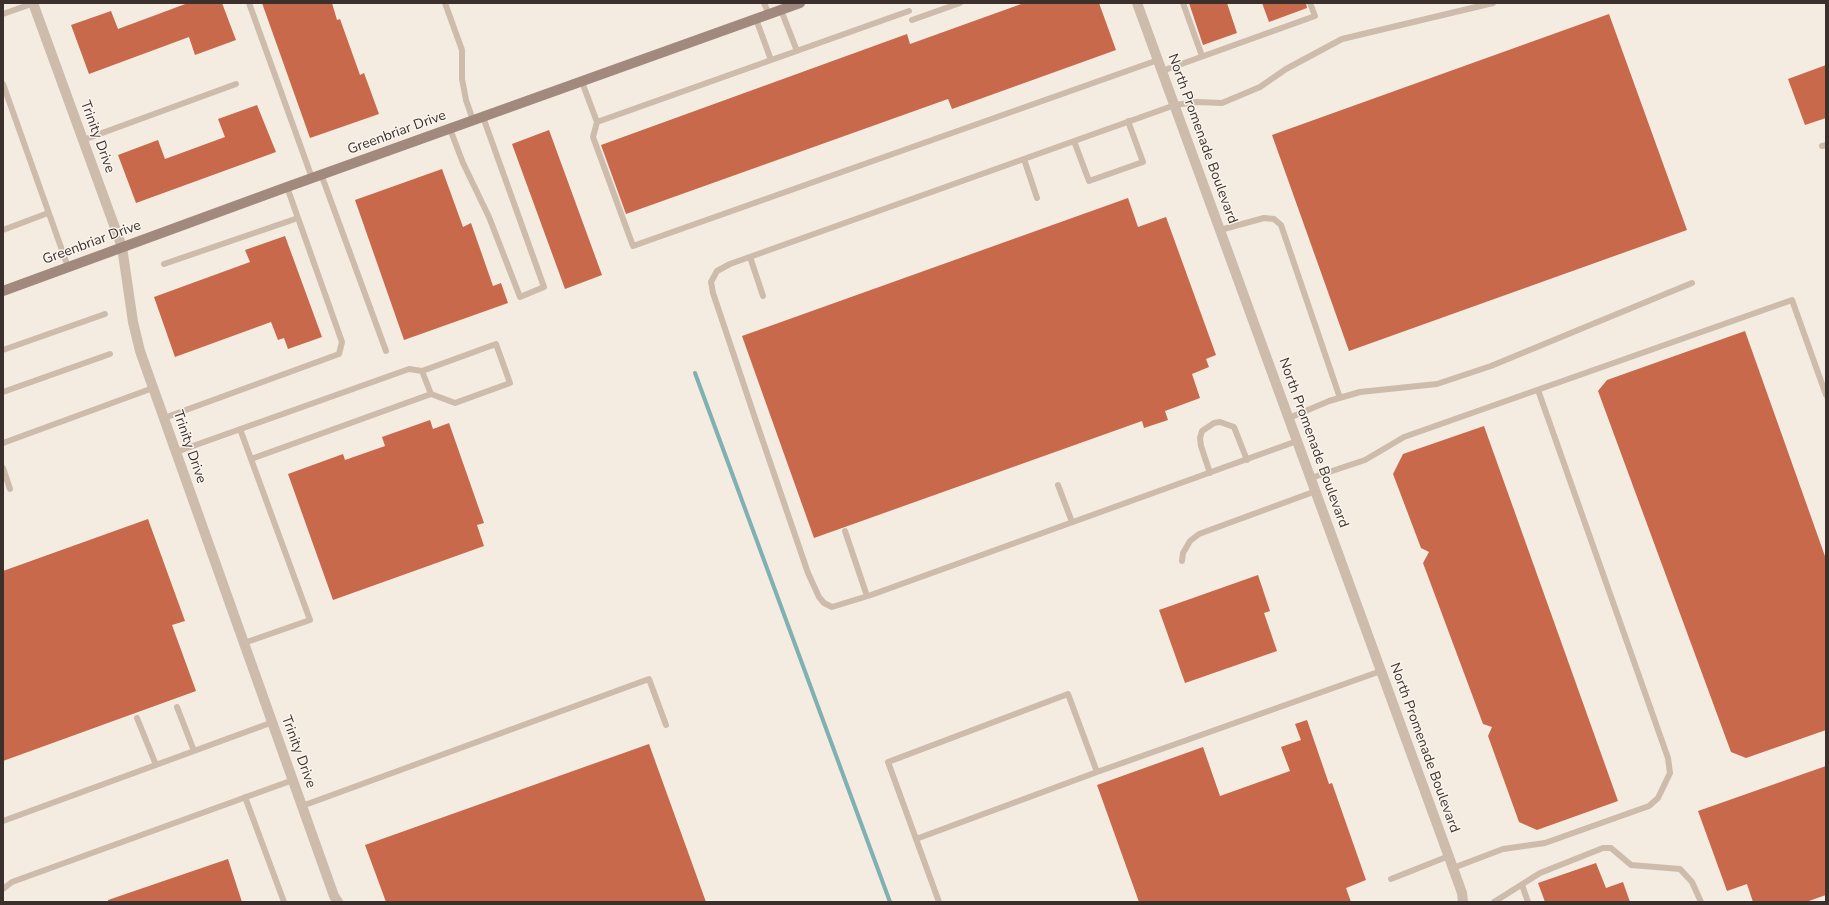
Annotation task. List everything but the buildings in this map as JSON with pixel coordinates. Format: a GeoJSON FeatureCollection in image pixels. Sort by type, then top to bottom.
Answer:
{"type":"FeatureCollection","features":[{"type":"Feature","properties":{"kind":"street","name":"Trinity Drive"},"geometry":{"type":"LineString","coordinates":[[33,3],[122,247],[133,322],[140,351],[336,900]]}},
{"type":"Feature","properties":{"kind":"street","name":"Greenbriar Drive"},"geometry":{"type":"LineString","coordinates":[[3,291],[287,186],[800,3]]}},
{"type":"Feature","properties":{"kind":"street","name":"North Promenade Boulevard"},"geometry":{"type":"LineString","coordinates":[[1137,3],[1449,856],[1462,898]]}},
{"type":"Feature","properties":{"kind":"street"},"geometry":{"type":"LineString","coordinates":[[1462,898],[1471,902]]}},
{"type":"Feature","properties":{"kind":"lane"},"geometry":{"type":"LineString","coordinates":[[3,14],[33,3]]}},
{"type":"Feature","properties":{"kind":"lane"},"geometry":{"type":"LineString","coordinates":[[249,3],[386,351]]}},
{"type":"Feature","properties":{"kind":"lane"},"geometry":{"type":"LineString","coordinates":[[445,3],[462,50],[462,79],[466,100],[473,120]]}},
{"type":"Feature","properties":{"kind":"lane"},"geometry":{"type":"LineString","coordinates":[[764,3],[769,14]]}},
{"type":"Feature","properties":{"kind":"lane"},"geometry":{"type":"LineString","coordinates":[[912,20],[960,3]]}},
{"type":"Feature","properties":{"kind":"lane"},"geometry":{"type":"LineString","coordinates":[[1183,3],[1202,56]]}},
{"type":"Feature","properties":{"kind":"lane"},"geometry":{"type":"LineString","coordinates":[[1162,71],[1315,16],[1310,3]]}},
{"type":"Feature","properties":{"kind":"lane"},"geometry":{"type":"LineString","coordinates":[[1297,441],[832,607],[824,603],[819,597],[808,573],[713,294],[711,282],[717,271],[750,257],[1128,121],[1175,105],[1197,102],[1222,103],[1260,87],[1286,69],[1342,39],[1493,3]]}},
{"type":"Feature","properties":{"kind":"lane"},"geometry":{"type":"LineString","coordinates":[[781,10],[796,51]]}},
{"type":"Feature","properties":{"kind":"lane"},"geometry":{"type":"LineString","coordinates":[[597,122],[908,10]]}},
{"type":"Feature","properties":{"kind":"lane"},"geometry":{"type":"LineString","coordinates":[[756,19],[771,60]]}},
{"type":"Feature","properties":{"kind":"lane"},"geometry":{"type":"LineString","coordinates":[[582,82],[597,122],[593,137],[632,246],[1158,60]]}},
{"type":"Feature","properties":{"kind":"lane"},"geometry":{"type":"LineString","coordinates":[[3,84],[68,267]]}},
{"type":"Feature","properties":{"kind":"lane"},"geometry":{"type":"LineString","coordinates":[[83,140],[236,84]]}},
{"type":"Feature","properties":{"kind":"lane"},"geometry":{"type":"LineString","coordinates":[[450,129],[463,163],[489,217],[520,297],[544,287],[483,117]]}},
{"type":"Feature","properties":{"kind":"lane"},"geometry":{"type":"LineString","coordinates":[[1074,141],[1089,181],[1143,162],[1128,121]]}},
{"type":"Feature","properties":{"kind":"lane"},"geometry":{"type":"LineString","coordinates":[[1024,159],[1037,198]]}},
{"type":"Feature","properties":{"kind":"lane"},"geometry":{"type":"LineString","coordinates":[[164,418],[339,354],[342,342],[287,186]]}},
{"type":"Feature","properties":{"kind":"lane"},"geometry":{"type":"LineString","coordinates":[[3,230],[48,213]]}},
{"type":"Feature","properties":{"kind":"lane"},"geometry":{"type":"LineString","coordinates":[[164,264],[298,218]]}},
{"type":"Feature","properties":{"kind":"lane"},"geometry":{"type":"LineString","coordinates":[[1220,230],[1264,218],[1274,219],[1282,225],[1340,398]]}},
{"type":"Feature","properties":{"kind":"lane"},"geometry":{"type":"LineString","coordinates":[[750,257],[763,296]]}},
{"type":"Feature","properties":{"kind":"lane"},"geometry":{"type":"LineString","coordinates":[[1289,418],[1340,398],[1360,392],[1437,384],[1491,366],[1692,283]]}},
{"type":"Feature","properties":{"kind":"lane"},"geometry":{"type":"LineString","coordinates":[[1311,478],[1365,460],[1404,437],[1792,300],[1826,395]]}},
{"type":"Feature","properties":{"kind":"lane"},"geometry":{"type":"LineString","coordinates":[[3,350],[105,314]]}},
{"type":"Feature","properties":{"kind":"lane"},"geometry":{"type":"LineString","coordinates":[[176,452],[409,370],[422,371],[496,344],[510,383],[455,403],[431,394],[251,459]]}},
{"type":"Feature","properties":{"kind":"lane"},"geometry":{"type":"LineString","coordinates":[[3,392],[110,354]]}},
{"type":"Feature","properties":{"kind":"lane"},"geometry":{"type":"LineString","coordinates":[[422,371],[431,394]]}},
{"type":"Feature","properties":{"kind":"lane"},"geometry":{"type":"LineString","coordinates":[[3,443],[153,388]]}},
{"type":"Feature","properties":{"kind":"lane"},"geometry":{"type":"LineString","coordinates":[[1453,868],[1503,849],[1545,843],[1649,806],[1658,798],[1670,774],[1668,758],[1538,390]]}},
{"type":"Feature","properties":{"kind":"lane"},"geometry":{"type":"LineString","coordinates":[[1210,473],[1201,446],[1200,438],[1202,431],[1214,423],[1220,422],[1234,426],[1247,460]]}},
{"type":"Feature","properties":{"kind":"lane"},"geometry":{"type":"LineString","coordinates":[[240,429],[310,620],[244,643]]}},
{"type":"Feature","properties":{"kind":"lane"},"geometry":{"type":"LineString","coordinates":[[3,468],[10,489]]}},
{"type":"Feature","properties":{"kind":"lane"},"geometry":{"type":"LineString","coordinates":[[1058,485],[1072,522]]}},
{"type":"Feature","properties":{"kind":"lane"},"geometry":{"type":"LineString","coordinates":[[1182,561],[1183,552],[1190,540],[1199,534],[1316,491]]}},
{"type":"Feature","properties":{"kind":"lane"},"geometry":{"type":"LineString","coordinates":[[845,531],[866,596]]}},
{"type":"Feature","properties":{"kind":"lane"},"geometry":{"type":"LineString","coordinates":[[916,839],[1381,670]]}},
{"type":"Feature","properties":{"kind":"lane"},"geometry":{"type":"LineString","coordinates":[[302,806],[649,679],[666,725]]}},
{"type":"Feature","properties":{"kind":"lane"},"geometry":{"type":"LineString","coordinates":[[939,902],[888,762],[1068,694],[1097,772]]}},
{"type":"Feature","properties":{"kind":"lane"},"geometry":{"type":"LineString","coordinates":[[177,707],[194,751]]}},
{"type":"Feature","properties":{"kind":"lane"},"geometry":{"type":"LineString","coordinates":[[137,718],[156,765]]}},
{"type":"Feature","properties":{"kind":"lane"},"geometry":{"type":"LineString","coordinates":[[3,821],[273,722]]}},
{"type":"Feature","properties":{"kind":"lane"},"geometry":{"type":"LineString","coordinates":[[3,889],[12,882],[293,780]]}},
{"type":"Feature","properties":{"kind":"lane"},"geometry":{"type":"LineString","coordinates":[[245,797],[284,902]]}},
{"type":"Feature","properties":{"kind":"lane"},"geometry":{"type":"LineString","coordinates":[[1494,902],[1540,873],[1603,848],[1611,848],[1631,865],[1680,869],[1692,882],[1701,902]]}},
{"type":"Feature","properties":{"kind":"lane"},"geometry":{"type":"LineString","coordinates":[[1391,879],[1449,856]]}},
{"type":"Feature","properties":{"kind":"lane"},"geometry":{"type":"LineString","coordinates":[[1522,885],[1528,902]]}},
{"type":"Feature","properties":{"kind":"waterway"},"geometry":{"type":"LineString","coordinates":[[695,373],[890,902]]}}]}
